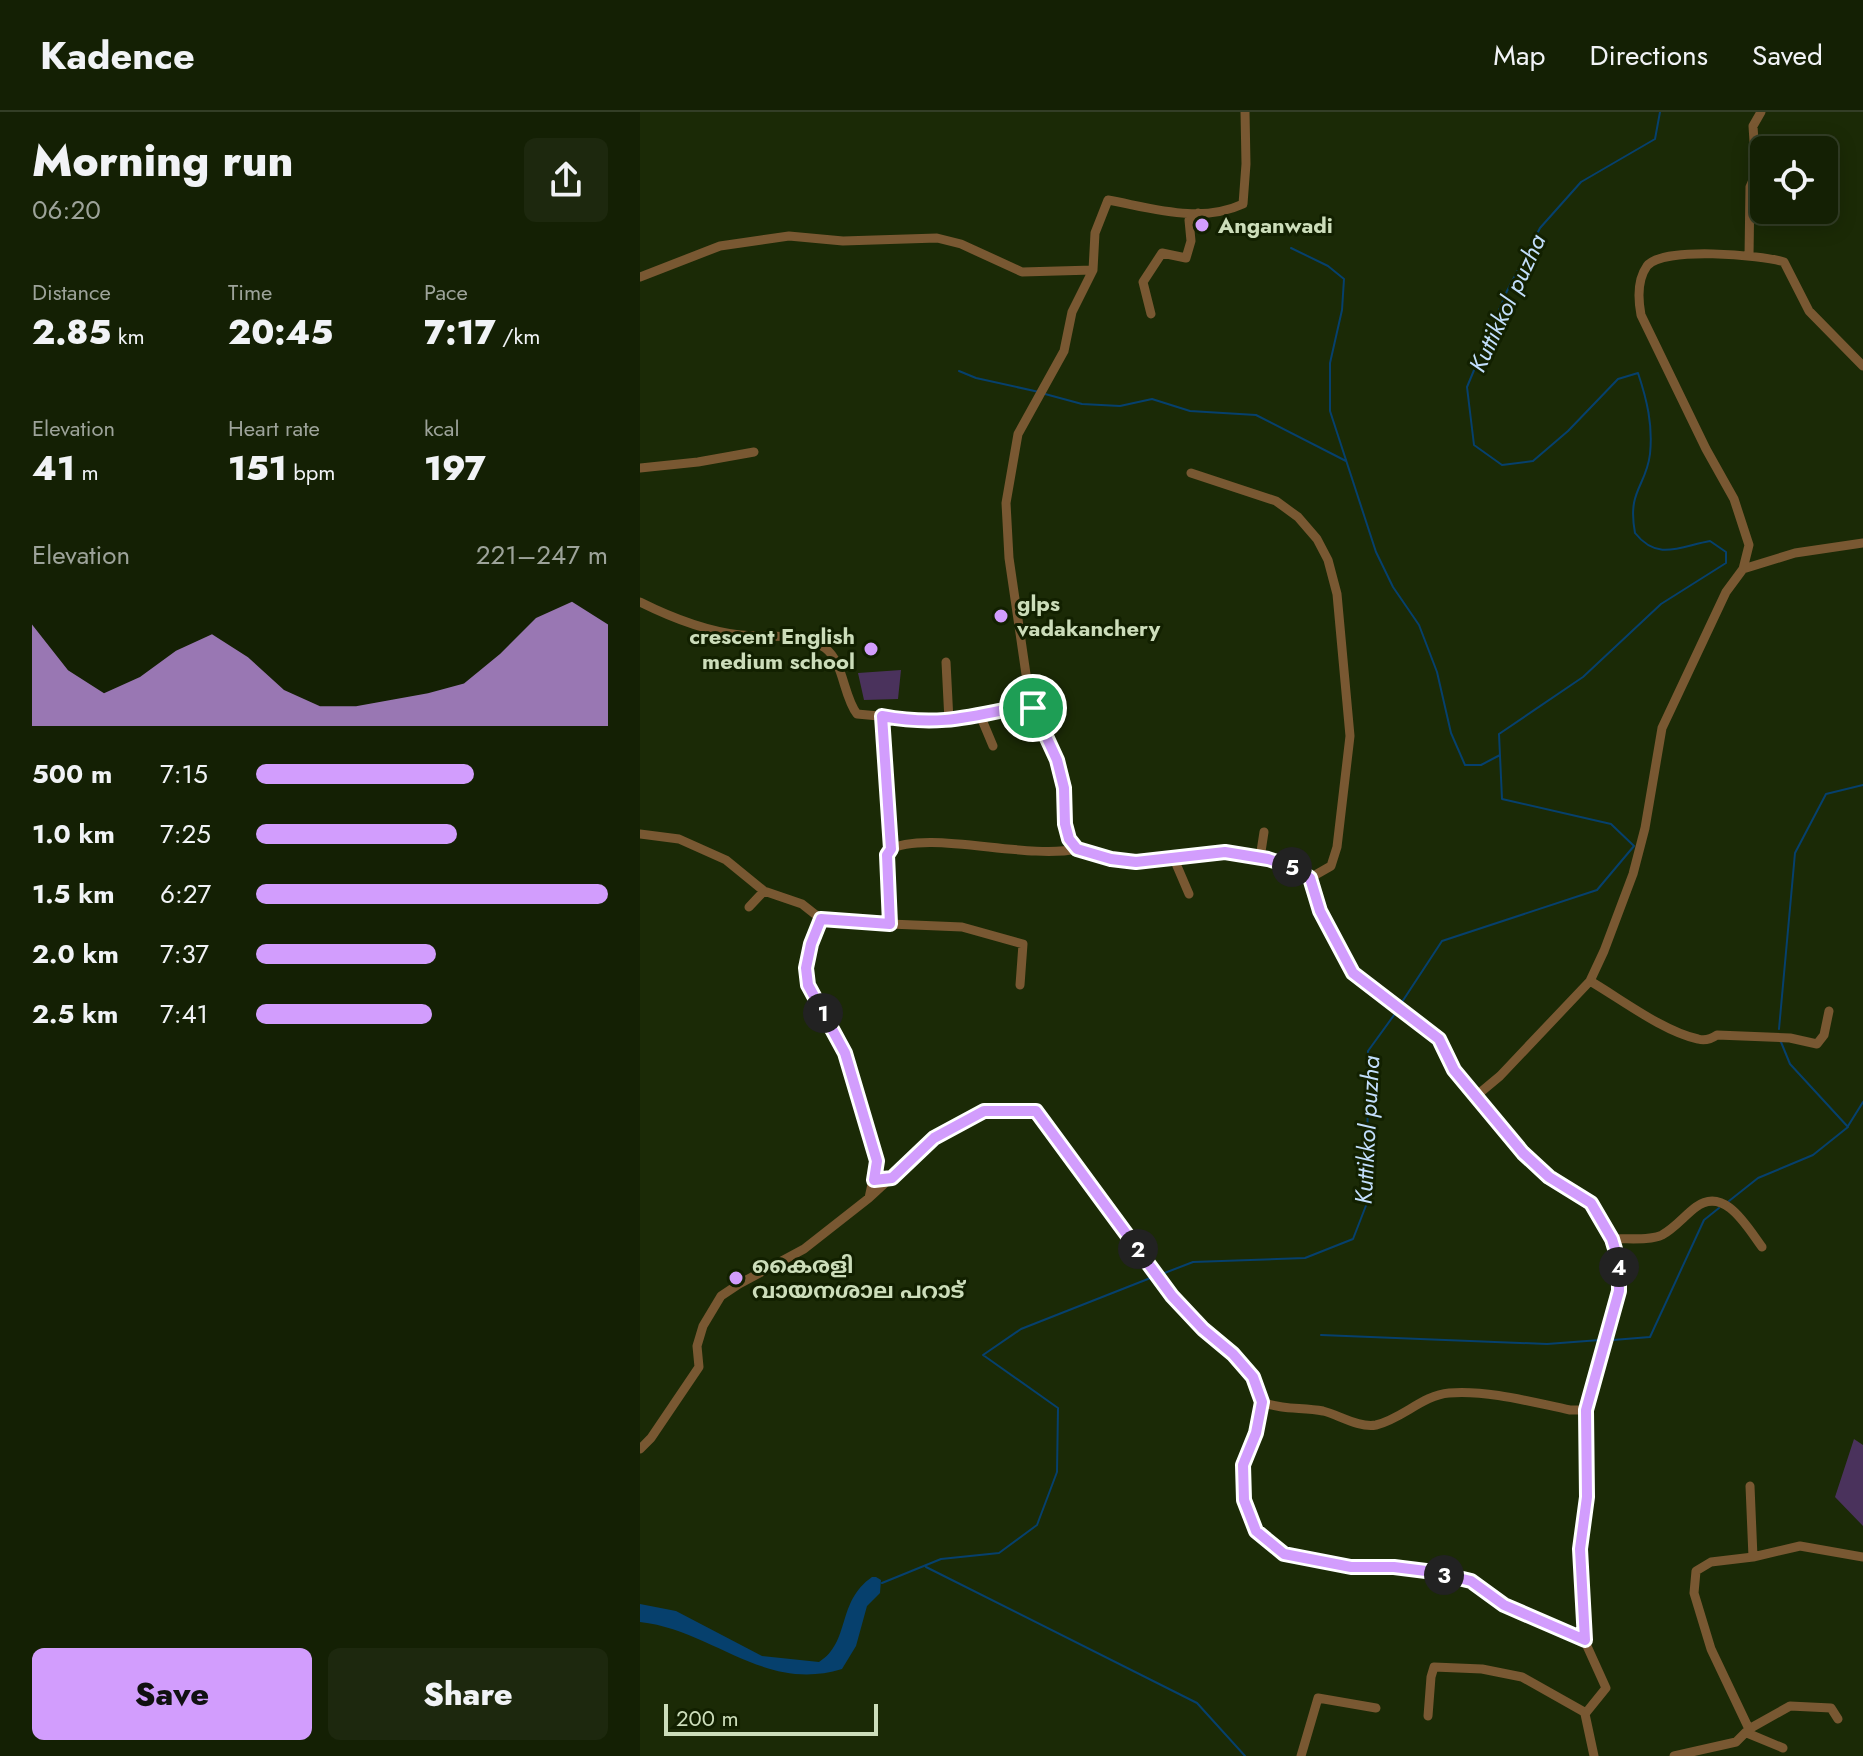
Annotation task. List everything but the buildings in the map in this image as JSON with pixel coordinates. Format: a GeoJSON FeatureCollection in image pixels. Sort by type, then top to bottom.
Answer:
{"type":"FeatureCollection","features":[{"type":"Feature","properties":{"kind":"street"},"geometry":{"type":"LineString","coordinates":[[1077,849],[1069,839],[1065,824],[1064,788],[1057,760],[1033,708],[1009,558],[1006,503],[1018,434],[1064,351],[1072,312],[1093,270],[1095,233],[1108,200],[1178,213],[1225,212],[1243,204],[1245,112]]}},
{"type":"Feature","properties":{"kind":"street"},"geometry":{"type":"LineString","coordinates":[[1749,256],[1750,187],[1756,173],[1753,126],[1761,112]]}},
{"type":"Feature","properties":{"kind":"street"},"geometry":{"type":"LineString","coordinates":[[1151,314],[1143,282],[1162,253],[1186,258],[1191,241],[1189,220],[1198,213]]}},
{"type":"Feature","properties":{"kind":"street"},"geometry":{"type":"LineString","coordinates":[[640,277],[720,246],[789,236],[843,241],[937,238],[961,244],[1022,272],[1093,270]]}},
{"type":"Feature","properties":{"kind":"street"},"geometry":{"type":"LineString","coordinates":[[1476,1096],[1500,1076],[1590,981],[1633,874],[1645,828],[1662,728],[1726,592],[1743,569],[1749,545],[1734,499],[1706,449],[1641,315],[1638,296],[1641,279],[1651,262],[1687,254],[1749,256],[1784,262],[1809,311],[1863,366]]}},
{"type":"Feature","properties":{"kind":"street"},"geometry":{"type":"LineString","coordinates":[[640,468],[754,452]]}},
{"type":"Feature","properties":{"kind":"street"},"geometry":{"type":"LineString","coordinates":[[1191,473],[1276,501],[1298,517],[1317,539],[1328,560],[1337,594],[1350,736],[1337,847],[1331,866],[1310,878]]}},
{"type":"Feature","properties":{"kind":"street"},"geometry":{"type":"LineString","coordinates":[[1743,569],[1795,553],[1863,543]]}},
{"type":"Feature","properties":{"kind":"street"},"geometry":{"type":"LineString","coordinates":[[640,602],[664,614],[738,635],[808,640],[827,649],[857,714],[908,721],[949,721],[1018,707],[1033,708]]}},
{"type":"Feature","properties":{"kind":"street"},"geometry":{"type":"LineString","coordinates":[[946,662],[949,721]]}},
{"type":"Feature","properties":{"kind":"street"},"geometry":{"type":"LineString","coordinates":[[980,715],[993,746]]}},
{"type":"Feature","properties":{"kind":"street"},"geometry":{"type":"LineString","coordinates":[[882,716],[891,849]]}},
{"type":"Feature","properties":{"kind":"street"},"geometry":{"type":"LineString","coordinates":[[1260,858],[1264,832]]}},
{"type":"Feature","properties":{"kind":"street"},"geometry":{"type":"LineString","coordinates":[[640,834],[679,839],[726,860],[764,891],[802,904],[821,919],[962,927],[1023,944],[1020,985]]}},
{"type":"Feature","properties":{"kind":"street"},"geometry":{"type":"LineString","coordinates":[[890,924],[887,855],[900,845],[924,843],[1044,852],[1077,849],[1111,859],[1136,862],[1225,852],[1296,868],[1310,878],[1320,911],[1353,973],[1439,1039],[1454,1070],[1523,1153],[1549,1177],[1591,1203],[1612,1239],[1619,1262],[1619,1291],[1586,1410],[1587,1497],[1580,1549],[1585,1640],[1606,1688],[1586,1713],[1594,1756]]}},
{"type":"Feature","properties":{"kind":"street"},"geometry":{"type":"LineString","coordinates":[[1174,859],[1189,894]]}},
{"type":"Feature","properties":{"kind":"street"},"geometry":{"type":"LineString","coordinates":[[749,907],[764,891]]}},
{"type":"Feature","properties":{"kind":"street"},"geometry":{"type":"LineString","coordinates":[[821,919],[806,968],[808,985],[845,1053],[877,1161],[869,1198]]}},
{"type":"Feature","properties":{"kind":"street"},"geometry":{"type":"LineString","coordinates":[[1590,981],[1667,1027],[1699,1040],[1717,1035],[1754,1036],[1790,1038],[1817,1044],[1824,1035],[1829,1011]]}},
{"type":"Feature","properties":{"kind":"street"},"geometry":{"type":"LineString","coordinates":[[640,1449],[651,1438],[699,1367],[697,1346],[703,1326],[721,1296],[804,1249],[869,1198],[934,1138],[984,1111],[1036,1111],[1172,1296],[1253,1377],[1262,1402],[1256,1433],[1243,1465],[1244,1500],[1256,1531],[1284,1554],[1351,1567],[1394,1567],[1434,1572],[1471,1581],[1504,1605],[1585,1640]]}},
{"type":"Feature","properties":{"kind":"street"},"geometry":{"type":"LineString","coordinates":[[874,1180],[892,1178]]}},
{"type":"Feature","properties":{"kind":"street"},"geometry":{"type":"LineString","coordinates":[[1612,1239],[1661,1236],[1698,1205],[1713,1200],[1720,1201],[1740,1217],[1762,1247]]}},
{"type":"Feature","properties":{"kind":"street"},"geometry":{"type":"LineString","coordinates":[[1262,1402],[1277,1408],[1323,1411],[1367,1425],[1392,1419],[1413,1410],[1427,1399],[1445,1393],[1473,1392],[1570,1410],[1586,1410]]}},
{"type":"Feature","properties":{"kind":"street"},"geometry":{"type":"LineString","coordinates":[[1750,1486],[1753,1557]]}},
{"type":"Feature","properties":{"kind":"street"},"geometry":{"type":"LineString","coordinates":[[1783,1748],[1748,1731],[1711,1649],[1693,1584],[1696,1571],[1711,1562],[1753,1557],[1800,1546],[1863,1557]]}},
{"type":"Feature","properties":{"kind":"street"},"geometry":{"type":"LineString","coordinates":[[1428,1716],[1434,1667],[1482,1669],[1522,1677],[1586,1713]]}},
{"type":"Feature","properties":{"kind":"street"},"geometry":{"type":"LineString","coordinates":[[1301,1756],[1318,1698],[1376,1708]]}},
{"type":"Feature","properties":{"kind":"street"},"geometry":{"type":"LineString","coordinates":[[1674,1756],[1705,1753],[1736,1742],[1748,1731],[1790,1706],[1831,1708],[1838,1719]]}},
{"type":"Feature","properties":{"kind":"shaded area"},"geometry":{"type":"Polygon","coordinates":[[[901,670],[898,699],[864,700],[858,673],[901,670]]]}},
{"type":"Feature","properties":{"kind":"shaded area"},"geometry":{"type":"Polygon","coordinates":[[[1854,1439],[1863,1445],[1863,1526],[1835,1497],[1854,1439]]]}},
{"type":"Feature","properties":{"kind":"water"},"geometry":{"type":"Polygon","coordinates":[[[872,1577],[881,1580],[880,1593],[867,1606],[856,1646],[842,1669],[814,1674],[788,1673],[739,1658],[666,1627],[640,1622],[640,1604],[676,1611],[762,1656],[819,1662],[836,1644],[853,1598],[872,1577]]]}},
{"type":"Feature","properties":{"kind":"waterway","name":"Kuttikkol puzha"},"geometry":{"type":"LineString","coordinates":[[1400,1005],[1442,941],[1597,890],[1634,846],[1611,824],[1502,799],[1499,734],[1583,677],[1661,604],[1726,563],[1726,552],[1710,541],[1661,550],[1644,542],[1635,533],[1633,507],[1648,465],[1651,443],[1648,413],[1638,373],[1618,379],[1568,431],[1533,461],[1502,465],[1474,445],[1467,387],[1507,291],[1540,228],[1581,182],[1655,139],[1660,112]]}},
{"type":"Feature","properties":{"kind":"waterway"},"geometry":{"type":"LineString","coordinates":[[1291,248],[1328,266],[1344,279],[1342,310],[1330,363],[1330,411],[1376,552],[1393,587],[1419,625],[1437,672],[1451,733],[1465,765],[1481,765],[1500,755]]}},
{"type":"Feature","properties":{"kind":"waterway"},"geometry":{"type":"LineString","coordinates":[[959,371],[976,378],[1039,392]]}},
{"type":"Feature","properties":{"kind":"waterway"},"geometry":{"type":"LineString","coordinates":[[1045,394],[1082,404],[1120,406],[1152,399],[1190,411],[1256,415],[1346,461]]}},
{"type":"Feature","properties":{"kind":"waterway"},"geometry":{"type":"LineString","coordinates":[[1779,1029],[1795,853],[1826,794],[1863,785]]}},
{"type":"Feature","properties":{"kind":"waterway","name":"Kuttikkol puzha"},"geometry":{"type":"LineString","coordinates":[[1162,1274],[1193,1262],[1305,1258],[1353,1239],[1367,1203],[1368,1051],[1397,1011]]}},
{"type":"Feature","properties":{"kind":"waterway"},"geometry":{"type":"LineString","coordinates":[[1729,1201],[1758,1178],[1813,1155],[1848,1127],[1790,1064],[1781,1042]]}},
{"type":"Feature","properties":{"kind":"waterway"},"geometry":{"type":"LineString","coordinates":[[1848,1126],[1863,1102]]}},
{"type":"Feature","properties":{"kind":"waterway"},"geometry":{"type":"LineString","coordinates":[[1613,1340],[1650,1337],[1704,1220],[1719,1208]]}},
{"type":"Feature","properties":{"kind":"waterway","name":"Kuttikkol puzha"},"geometry":{"type":"LineString","coordinates":[[882,1583],[941,1559],[999,1553],[1037,1525],[1057,1472],[1058,1408],[983,1355],[1021,1329],[1153,1277]]}},
{"type":"Feature","properties":{"kind":"waterway"},"geometry":{"type":"LineString","coordinates":[[1321,1335],[1547,1344],[1600,1340]]}},
{"type":"Feature","properties":{"kind":"waterway"},"geometry":{"type":"LineString","coordinates":[[926,1567],[1197,1703],[1245,1756]]}},
{"type":"Feature","properties":{"kind":"place","name":"Anganwadi"},"geometry":{"type":"Point","coordinates":[1202,225]}},
{"type":"Feature","properties":{"kind":"place","name":"glps vadakanchery"},"geometry":{"type":"Point","coordinates":[1001,616]}},
{"type":"Feature","properties":{"kind":"place","name":"crescent English medium school"},"geometry":{"type":"Point","coordinates":[871,649]}},
{"type":"Feature","properties":{"kind":"place","name":"കൈരളി വായനശാല പറാട്"},"geometry":{"type":"Point","coordinates":[736,1278]}},
{"type":"Feature","properties":{"kind":"route"},"geometry":{"type":"LineString","coordinates":[[1018,707],[1033,708],[1057,760],[1064,788],[1065,824],[1069,839],[1077,849],[1111,859],[1136,862],[1225,852],[1268,859],[1296,868],[1310,878],[1320,911],[1353,973],[1439,1039],[1454,1070],[1523,1153],[1549,1177],[1591,1203],[1612,1239],[1619,1262],[1619,1291],[1586,1410],[1587,1497],[1580,1549],[1582,1635],[1585,1640],[1504,1605],[1471,1581],[1434,1572],[1394,1567],[1351,1567],[1284,1554],[1256,1531],[1244,1500],[1243,1465],[1256,1433],[1262,1402],[1253,1377],[1172,1296],[1036,1111],[984,1111],[934,1138],[892,1178],[874,1180],[877,1161],[845,1053],[808,985],[806,968],[821,919],[890,924],[887,855],[891,849],[882,716],[908,721],[944,722],[1018,707]]}}]}
